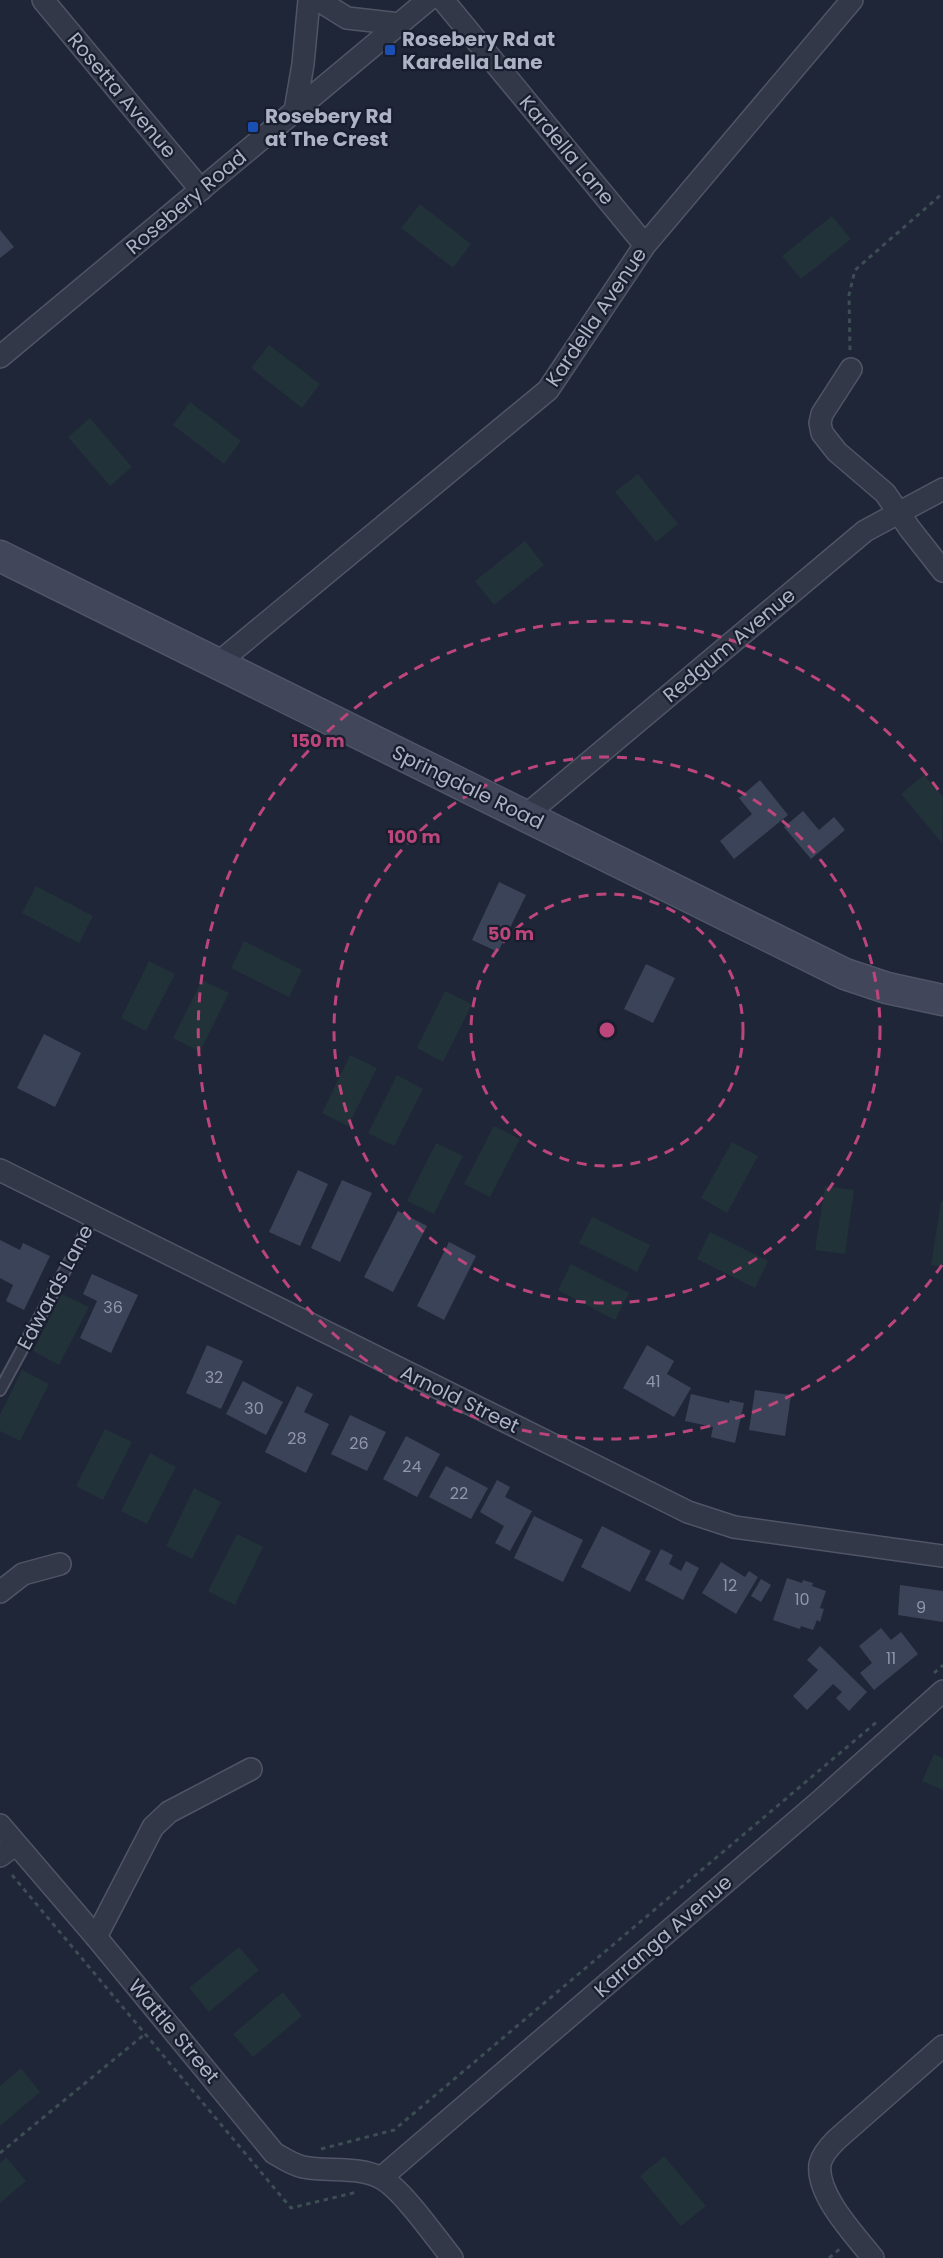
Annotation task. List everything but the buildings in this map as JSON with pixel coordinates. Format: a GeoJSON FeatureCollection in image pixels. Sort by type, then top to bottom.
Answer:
{"type":"FeatureCollection","features":[{"type":"Feature","properties":{"kind":"main road","name":"Springdale Road"},"geometry":{"type":"LineString","coordinates":[[0,556],[845,974],[887,988],[943,1000]]}},
{"type":"Feature","properties":{"kind":"street","name":"Rosetta Avenue"},"geometry":{"type":"LineString","coordinates":[[43,0],[201,190]]}},
{"type":"Feature","properties":{"kind":"street"},"geometry":{"type":"LineString","coordinates":[[295,111],[303,64],[309,0]]}},
{"type":"Feature","properties":{"kind":"street"},"geometry":{"type":"LineString","coordinates":[[318,0],[347,18],[400,24]]}},
{"type":"Feature","properties":{"kind":"street","name":"Rosebery Road"},"geometry":{"type":"LineString","coordinates":[[0,357],[428,0]]}},
{"type":"Feature","properties":{"kind":"street","name":"Kardella Lane"},"geometry":{"type":"LineString","coordinates":[[442,0],[645,245]]}},
{"type":"Feature","properties":{"kind":"street","name":"Kardella Avenue"},"geometry":{"type":"LineString","coordinates":[[218,663],[548,390],[645,245],[852,0]]}},
{"type":"Feature","properties":{"kind":"street"},"geometry":{"type":"LineString","coordinates":[[851,369],[822,414],[820,423],[822,433],[837,452],[885,493],[943,571]]}},
{"type":"Feature","properties":{"kind":"street","name":"Redgum Avenue"},"geometry":{"type":"LineString","coordinates":[[525,816],[866,531],[943,489]]}},
{"type":"Feature","properties":{"kind":"street","name":"Arnold Street"},"geometry":{"type":"LineString","coordinates":[[0,1170],[688,1512],[734,1527],[943,1556]]}},
{"type":"Feature","properties":{"kind":"street"},"geometry":{"type":"LineString","coordinates":[[0,1592],[23,1574],[60,1564]]}},
{"type":"Feature","properties":{"kind":"street","name":"Karranga Avenue"},"geometry":{"type":"LineString","coordinates":[[373,2184],[820,1801],[938,1682]]}},
{"type":"Feature","properties":{"kind":"street"},"geometry":{"type":"LineString","coordinates":[[96,1937],[153,1827],[170,1812],[251,1769]]}},
{"type":"Feature","properties":{"kind":"street","name":"Wattle Street"},"geometry":{"type":"LineString","coordinates":[[0,1825],[8,1850],[96,1937],[274,2153],[303,2167],[359,2172],[373,2184]]}},
{"type":"Feature","properties":{"kind":"street"},"geometry":{"type":"LineString","coordinates":[[873,2258],[828,2199],[822,2181],[820,2163],[836,2140],[943,2046]]}},
{"type":"Feature","properties":{"kind":"street"},"geometry":{"type":"LineString","coordinates":[[373,2184],[397,2191],[452,2258]]}},
{"type":"Feature","properties":{"kind":"lane","name":"Edwards Lane"},"geometry":{"type":"LineString","coordinates":[[0,1390],[94,1216]]}},
{"type":"Feature","properties":{"kind":"path"},"geometry":{"type":"LineString","coordinates":[[851,369],[849,295],[855,270],[943,193]]}},
{"type":"Feature","properties":{"kind":"path"},"geometry":{"type":"LineString","coordinates":[[938,1682],[943,1665]]}},
{"type":"Feature","properties":{"kind":"path"},"geometry":{"type":"LineString","coordinates":[[321,2149],[394,2130],[879,1719]]}},
{"type":"Feature","properties":{"kind":"path"},"geometry":{"type":"LineString","coordinates":[[12,1875],[291,2208],[373,2184]]}},
{"type":"Feature","properties":{"kind":"path"},"geometry":{"type":"LineString","coordinates":[[0,2152],[145,2033]]}},
{"type":"Feature","properties":{"kind":"shaded area"},"geometry":{"type":"Polygon","coordinates":[[[420,204],[471,244],[453,268],[401,228],[420,204]]]}},
{"type":"Feature","properties":{"kind":"shaded area"},"geometry":{"type":"Polygon","coordinates":[[[832,216],[851,239],[801,279],[782,256],[832,216]]]}},
{"type":"Feature","properties":{"kind":"shaded area"},"geometry":{"type":"Polygon","coordinates":[[[269,345],[320,384],[302,408],[251,368],[269,345]]]}},
{"type":"Feature","properties":{"kind":"shaded area"},"geometry":{"type":"Polygon","coordinates":[[[190,402],[241,441],[224,464],[173,425],[190,402]]]}},
{"type":"Feature","properties":{"kind":"shaded area"},"geometry":{"type":"Polygon","coordinates":[[[90,418],[132,467],[110,486],[68,437],[90,418]]]}},
{"type":"Feature","properties":{"kind":"shaded area"},"geometry":{"type":"Polygon","coordinates":[[[638,474],[678,524],[656,542],[615,492],[638,474]]]}},
{"type":"Feature","properties":{"kind":"shaded area"},"geometry":{"type":"Polygon","coordinates":[[[525,541],[544,565],[494,605],[475,581],[525,541]]]}},
{"type":"Feature","properties":{"kind":"shaded area"},"geometry":{"type":"Polygon","coordinates":[[[924,775],[943,797],[942,843],[901,794],[924,775]]]}},
{"type":"Feature","properties":{"kind":"shaded area"},"geometry":{"type":"Polygon","coordinates":[[[36,886],[93,916],[79,943],[22,913],[36,886]]]}},
{"type":"Feature","properties":{"kind":"shaded area"},"geometry":{"type":"Polygon","coordinates":[[[244,941],[302,970],[289,997],[231,968],[244,941]]]}},
{"type":"Feature","properties":{"kind":"shaded area"},"geometry":{"type":"Polygon","coordinates":[[[149,961],[175,974],[146,1031],[121,1018],[149,961]]]}},
{"type":"Feature","properties":{"kind":"shaded area"},"geometry":{"type":"Polygon","coordinates":[[[202,980],[229,993],[200,1052],[173,1038],[202,980]]]}},
{"type":"Feature","properties":{"kind":"shaded area"},"geometry":{"type":"Polygon","coordinates":[[[445,991],[472,1004],[443,1062],[417,1048],[445,991]]]}},
{"type":"Feature","properties":{"kind":"shaded area"},"geometry":{"type":"Polygon","coordinates":[[[350,1055],[377,1068],[348,1126],[322,1113],[350,1055]]]}},
{"type":"Feature","properties":{"kind":"shaded area"},"geometry":{"type":"Polygon","coordinates":[[[397,1075],[423,1089],[394,1146],[368,1133],[397,1075]]]}},
{"type":"Feature","properties":{"kind":"shaded area"},"geometry":{"type":"Polygon","coordinates":[[[494,1126],[520,1139],[490,1197],[464,1184],[494,1126]]]}},
{"type":"Feature","properties":{"kind":"shaded area"},"geometry":{"type":"Polygon","coordinates":[[[732,1142],[758,1156],[727,1213],[701,1198],[732,1142]]]}},
{"type":"Feature","properties":{"kind":"shaded area"},"geometry":{"type":"Polygon","coordinates":[[[436,1143],[463,1156],[434,1214],[407,1201],[436,1143]]]}},
{"type":"Feature","properties":{"kind":"shaded area"},"geometry":{"type":"Polygon","coordinates":[[[825,1186],[854,1190],[845,1254],[815,1250],[825,1186]]]}},
{"type":"Feature","properties":{"kind":"shaded area"},"geometry":{"type":"Polygon","coordinates":[[[941,1201],[943,1201],[943,1267],[931,1265],[941,1201]]]}},
{"type":"Feature","properties":{"kind":"shaded area"},"geometry":{"type":"Polygon","coordinates":[[[592,1217],[650,1245],[637,1272],[579,1243],[592,1217]]]}},
{"type":"Feature","properties":{"kind":"shaded area"},"geometry":{"type":"Polygon","coordinates":[[[710,1232],[768,1261],[755,1288],[697,1259],[710,1232]]]}},
{"type":"Feature","properties":{"kind":"shaded area"},"geometry":{"type":"Polygon","coordinates":[[[571,1264],[629,1293],[615,1320],[558,1290],[571,1264]]]}},
{"type":"Feature","properties":{"kind":"shaded area"},"geometry":{"type":"Polygon","coordinates":[[[62,1294],[89,1307],[59,1365],[33,1351],[62,1294]]]}},
{"type":"Feature","properties":{"kind":"shaded area"},"geometry":{"type":"Polygon","coordinates":[[[22,1370],[49,1384],[20,1441],[0,1431],[0,1415],[22,1370]]]}},
{"type":"Feature","properties":{"kind":"shaded area"},"geometry":{"type":"Polygon","coordinates":[[[105,1429],[132,1442],[103,1500],[76,1486],[105,1429]]]}},
{"type":"Feature","properties":{"kind":"shaded area"},"geometry":{"type":"Polygon","coordinates":[[[150,1453],[176,1467],[147,1524],[121,1511],[150,1453]]]}},
{"type":"Feature","properties":{"kind":"shaded area"},"geometry":{"type":"Polygon","coordinates":[[[194,1488],[221,1502],[192,1559],[166,1546],[194,1488]]]}},
{"type":"Feature","properties":{"kind":"shaded area"},"geometry":{"type":"Polygon","coordinates":[[[237,1534],[263,1547],[235,1605],[208,1591],[237,1534]]]}},
{"type":"Feature","properties":{"kind":"shaded area"},"geometry":{"type":"Polygon","coordinates":[[[934,1754],[943,1758],[943,1790],[922,1781],[934,1754]]]}},
{"type":"Feature","properties":{"kind":"shaded area"},"geometry":{"type":"Polygon","coordinates":[[[239,1947],[259,1970],[209,2012],[189,1988],[239,1947]]]}},
{"type":"Feature","properties":{"kind":"shaded area"},"geometry":{"type":"Polygon","coordinates":[[[283,1992],[302,2016],[253,2057],[233,2034],[283,1992]]]}},
{"type":"Feature","properties":{"kind":"shaded area"},"geometry":{"type":"Polygon","coordinates":[[[21,2068],[40,2092],[0,2126],[0,2086],[21,2068]]]}},
{"type":"Feature","properties":{"kind":"shaded area"},"geometry":{"type":"Polygon","coordinates":[[[664,2156],[706,2206],[681,2226],[640,2176],[664,2156]]]}},
{"type":"Feature","properties":{"kind":"shaded area"},"geometry":{"type":"Polygon","coordinates":[[[6,2157],[26,2181],[0,2203],[0,2163],[6,2157]]]}},
{"type":"Feature","properties":{"kind":"place","name":"Rosebery Rd at Kardella Lane"},"geometry":{"type":"Point","coordinates":[390,50]}},
{"type":"Feature","properties":{"kind":"place","name":"Rosebery Rd at The Crest"},"geometry":{"type":"Point","coordinates":[253,127]}}]}
